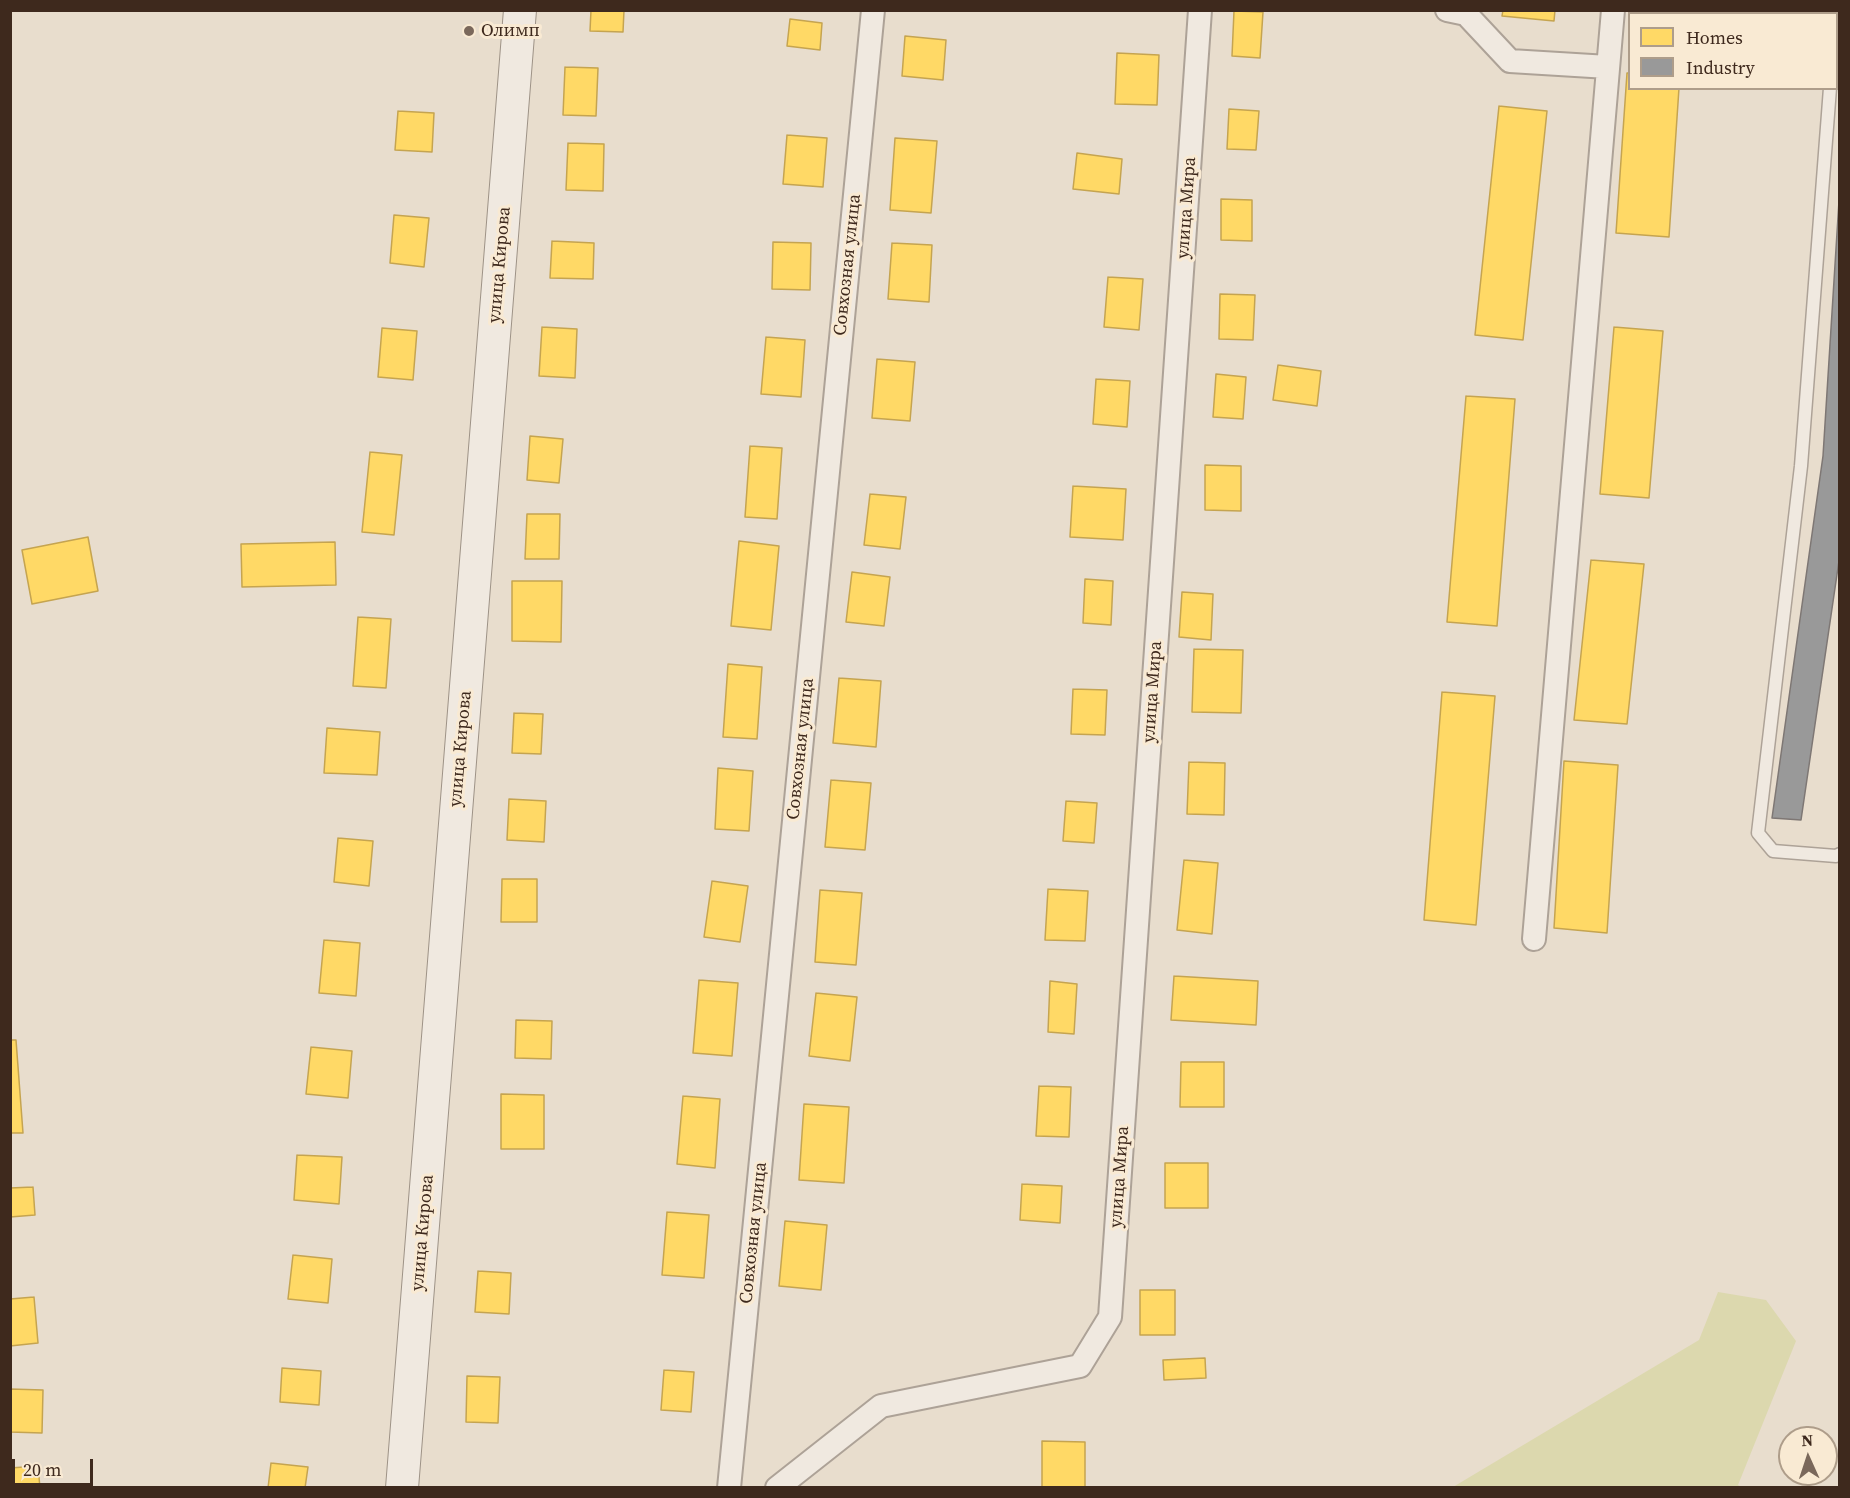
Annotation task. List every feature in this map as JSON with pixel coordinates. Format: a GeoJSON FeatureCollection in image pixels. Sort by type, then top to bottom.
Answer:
{"type":"FeatureCollection","features":[{"type":"Feature","properties":{"kind":"street","name":"улица Кирова"},"geometry":{"type":"LineString","coordinates":[[402,1488],[520,10]]}},
{"type":"Feature","properties":{"kind":"street","name":"Совхозная улица"},"geometry":{"type":"LineString","coordinates":[[729,1488],[873,10]]}},
{"type":"Feature","properties":{"kind":"street","name":"улица Мира"},"geometry":{"type":"LineString","coordinates":[[777,1488],[881,1406],[1080,1366],[1110,1317],[1200,10]]}},
{"type":"Feature","properties":{"kind":"street"},"geometry":{"type":"LineString","coordinates":[[1447,10],[1466,14],[1510,61],[1608,67]]}},
{"type":"Feature","properties":{"kind":"street"},"geometry":{"type":"LineString","coordinates":[[1534,939],[1613,10]]}},
{"type":"Feature","properties":{"kind":"lane"},"geometry":{"type":"LineString","coordinates":[[1830,90],[1801,466],[1758,833],[1773,851],[1836,856],[1839,854]]}},
{"type":"Feature","properties":{"kind":"shaded area"},"geometry":{"type":"Polygon","coordinates":[[[1718,1292],[1766,1300],[1796,1341],[1738,1485],[1742,1487],[1453,1487],[1699,1340],[1718,1292]]]}},
{"type":"Feature","properties":{"kind":"building: Homes"},"geometry":{"type":"Polygon","coordinates":[[[591,10],[624,10],[623,32],[590,31],[591,10]]]}},
{"type":"Feature","properties":{"kind":"building: Homes"},"geometry":{"type":"Polygon","coordinates":[[[1503,10],[1555,10],[1554,21],[1502,16],[1503,10]]]}},
{"type":"Feature","properties":{"kind":"building: Homes"},"geometry":{"type":"Polygon","coordinates":[[[1638,10],[1693,10],[1693,12],[1638,12],[1638,10]]]}},
{"type":"Feature","properties":{"kind":"building: Homes"},"geometry":{"type":"Polygon","coordinates":[[[1234,11],[1263,12],[1260,58],[1232,56],[1234,11]]]}},
{"type":"Feature","properties":{"kind":"building: Homes"},"geometry":{"type":"Polygon","coordinates":[[[790,19],[822,23],[820,50],[787,46],[790,19]]]}},
{"type":"Feature","properties":{"kind":"building: Homes"},"geometry":{"type":"Polygon","coordinates":[[[905,36],[946,40],[943,80],[902,76],[905,36]]]}},
{"type":"Feature","properties":{"kind":"building: Homes"},"geometry":{"type":"Polygon","coordinates":[[[1117,53],[1159,55],[1157,105],[1115,104],[1117,53]]]}},
{"type":"Feature","properties":{"kind":"building: Homes"},"geometry":{"type":"Polygon","coordinates":[[[565,67],[598,68],[596,116],[563,115],[565,67]]]}},
{"type":"Feature","properties":{"kind":"building: Homes"},"geometry":{"type":"Polygon","coordinates":[[[1628,73],[1628,90],[1679,90],[1669,237],[1616,233],[1628,73]]]}},
{"type":"Feature","properties":{"kind":"building: Homes"},"geometry":{"type":"Polygon","coordinates":[[[1499,106],[1547,111],[1523,340],[1475,335],[1499,106]]]}},
{"type":"Feature","properties":{"kind":"building: Homes"},"geometry":{"type":"Polygon","coordinates":[[[1229,109],[1259,111],[1256,150],[1227,149],[1229,109]]]}},
{"type":"Feature","properties":{"kind":"building: Homes"},"geometry":{"type":"Polygon","coordinates":[[[398,111],[434,113],[432,152],[395,150],[398,111]]]}},
{"type":"Feature","properties":{"kind":"building: Homes"},"geometry":{"type":"Polygon","coordinates":[[[787,135],[827,138],[823,187],[783,184],[787,135]]]}},
{"type":"Feature","properties":{"kind":"building: Homes"},"geometry":{"type":"Polygon","coordinates":[[[895,138],[937,141],[931,213],[890,210],[895,138]]]}},
{"type":"Feature","properties":{"kind":"building: Homes"},"geometry":{"type":"Polygon","coordinates":[[[568,143],[604,144],[603,191],[566,190],[568,143]]]}},
{"type":"Feature","properties":{"kind":"building: Homes"},"geometry":{"type":"Polygon","coordinates":[[[1077,153],[1122,159],[1119,194],[1073,189],[1077,153]]]}},
{"type":"Feature","properties":{"kind":"building: Homes"},"geometry":{"type":"Polygon","coordinates":[[[1221,199],[1252,200],[1252,241],[1221,240],[1221,199]]]}},
{"type":"Feature","properties":{"kind":"building: Homes"},"geometry":{"type":"Polygon","coordinates":[[[394,215],[429,218],[424,267],[390,263],[394,215]]]}},
{"type":"Feature","properties":{"kind":"building: Homes"},"geometry":{"type":"Polygon","coordinates":[[[552,241],[594,243],[593,279],[550,278],[552,241]]]}},
{"type":"Feature","properties":{"kind":"building: Homes"},"geometry":{"type":"Polygon","coordinates":[[[773,242],[811,243],[810,290],[772,289],[773,242]]]}},
{"type":"Feature","properties":{"kind":"building: Homes"},"geometry":{"type":"Polygon","coordinates":[[[892,243],[932,245],[929,302],[888,299],[892,243]]]}},
{"type":"Feature","properties":{"kind":"building: Homes"},"geometry":{"type":"Polygon","coordinates":[[[1108,277],[1143,279],[1139,330],[1104,327],[1108,277]]]}},
{"type":"Feature","properties":{"kind":"building: Homes"},"geometry":{"type":"Polygon","coordinates":[[[1220,294],[1255,295],[1253,340],[1219,339],[1220,294]]]}},
{"type":"Feature","properties":{"kind":"building: Homes"},"geometry":{"type":"Polygon","coordinates":[[[542,327],[577,329],[575,378],[539,376],[542,327]]]}},
{"type":"Feature","properties":{"kind":"building: Homes"},"geometry":{"type":"Polygon","coordinates":[[[1614,327],[1663,331],[1649,498],[1600,494],[1614,327]]]}},
{"type":"Feature","properties":{"kind":"building: Homes"},"geometry":{"type":"Polygon","coordinates":[[[382,328],[417,331],[413,380],[378,377],[382,328]]]}},
{"type":"Feature","properties":{"kind":"building: Homes"},"geometry":{"type":"Polygon","coordinates":[[[766,337],[805,340],[801,397],[761,394],[766,337]]]}},
{"type":"Feature","properties":{"kind":"building: Homes"},"geometry":{"type":"Polygon","coordinates":[[[877,359],[915,362],[910,421],[872,418],[877,359]]]}},
{"type":"Feature","properties":{"kind":"building: Homes"},"geometry":{"type":"Polygon","coordinates":[[[1278,365],[1321,371],[1317,406],[1273,400],[1278,365]]]}},
{"type":"Feature","properties":{"kind":"building: Homes"},"geometry":{"type":"Polygon","coordinates":[[[1216,374],[1246,377],[1243,419],[1213,417],[1216,374]]]}},
{"type":"Feature","properties":{"kind":"building: Homes"},"geometry":{"type":"Polygon","coordinates":[[[1096,379],[1130,381],[1127,427],[1093,424],[1096,379]]]}},
{"type":"Feature","properties":{"kind":"building: Homes"},"geometry":{"type":"Polygon","coordinates":[[[1466,396],[1515,399],[1497,626],[1447,622],[1466,396]]]}},
{"type":"Feature","properties":{"kind":"building: Homes"},"geometry":{"type":"Polygon","coordinates":[[[530,436],[563,439],[559,483],[527,480],[530,436]]]}},
{"type":"Feature","properties":{"kind":"building: Homes"},"geometry":{"type":"Polygon","coordinates":[[[750,446],[782,448],[777,519],[745,517],[750,446]]]}},
{"type":"Feature","properties":{"kind":"building: Homes"},"geometry":{"type":"Polygon","coordinates":[[[370,452],[402,455],[394,535],[362,532],[370,452]]]}},
{"type":"Feature","properties":{"kind":"building: Homes"},"geometry":{"type":"Polygon","coordinates":[[[1205,465],[1241,466],[1241,511],[1205,510],[1205,465]]]}},
{"type":"Feature","properties":{"kind":"building: Homes"},"geometry":{"type":"Polygon","coordinates":[[[1073,486],[1126,489],[1123,540],[1070,537],[1073,486]]]}},
{"type":"Feature","properties":{"kind":"building: Homes"},"geometry":{"type":"Polygon","coordinates":[[[870,494],[906,497],[900,549],[864,545],[870,494]]]}},
{"type":"Feature","properties":{"kind":"building: Homes"},"geometry":{"type":"Polygon","coordinates":[[[527,514],[560,514],[559,559],[525,559],[527,514]]]}},
{"type":"Feature","properties":{"kind":"building: Homes"},"geometry":{"type":"Polygon","coordinates":[[[88,537],[98,591],[32,604],[22,550],[88,537]]]}},
{"type":"Feature","properties":{"kind":"building: Homes"},"geometry":{"type":"Polygon","coordinates":[[[739,541],[779,546],[771,630],[731,626],[739,541]]]}},
{"type":"Feature","properties":{"kind":"building: Homes"},"geometry":{"type":"Polygon","coordinates":[[[335,542],[336,585],[242,587],[241,544],[335,542]]]}},
{"type":"Feature","properties":{"kind":"building: Homes"},"geometry":{"type":"Polygon","coordinates":[[[1591,560],[1644,564],[1627,724],[1574,720],[1591,560]]]}},
{"type":"Feature","properties":{"kind":"building: Homes"},"geometry":{"type":"Polygon","coordinates":[[[852,572],[890,577],[884,626],[846,622],[852,572]]]}},
{"type":"Feature","properties":{"kind":"building: Homes"},"geometry":{"type":"Polygon","coordinates":[[[1085,579],[1113,581],[1111,625],[1083,623],[1085,579]]]}},
{"type":"Feature","properties":{"kind":"building: Homes"},"geometry":{"type":"Polygon","coordinates":[[[512,581],[562,581],[561,642],[512,641],[512,581]]]}},
{"type":"Feature","properties":{"kind":"building: Homes"},"geometry":{"type":"Polygon","coordinates":[[[1182,592],[1213,594],[1211,640],[1179,637],[1182,592]]]}},
{"type":"Feature","properties":{"kind":"building: Homes"},"geometry":{"type":"Polygon","coordinates":[[[358,617],[391,619],[386,688],[353,686],[358,617]]]}},
{"type":"Feature","properties":{"kind":"building: Homes"},"geometry":{"type":"Polygon","coordinates":[[[1194,649],[1243,650],[1241,713],[1192,712],[1194,649]]]}},
{"type":"Feature","properties":{"kind":"building: Homes"},"geometry":{"type":"Polygon","coordinates":[[[728,664],[762,667],[757,739],[723,737],[728,664]]]}},
{"type":"Feature","properties":{"kind":"building: Homes"},"geometry":{"type":"Polygon","coordinates":[[[839,678],[881,681],[876,747],[833,743],[839,678]]]}},
{"type":"Feature","properties":{"kind":"building: Homes"},"geometry":{"type":"Polygon","coordinates":[[[1073,689],[1107,690],[1105,735],[1071,734],[1073,689]]]}},
{"type":"Feature","properties":{"kind":"building: Homes"},"geometry":{"type":"Polygon","coordinates":[[[1442,692],[1495,696],[1476,925],[1424,920],[1442,692]]]}},
{"type":"Feature","properties":{"kind":"building: Homes"},"geometry":{"type":"Polygon","coordinates":[[[514,713],[543,714],[541,754],[512,753],[514,713]]]}},
{"type":"Feature","properties":{"kind":"building: Homes"},"geometry":{"type":"Polygon","coordinates":[[[327,728],[380,732],[377,775],[324,773],[327,728]]]}},
{"type":"Feature","properties":{"kind":"building: Homes"},"geometry":{"type":"Polygon","coordinates":[[[1564,761],[1618,765],[1607,933],[1554,928],[1564,761]]]}},
{"type":"Feature","properties":{"kind":"building: Homes"},"geometry":{"type":"Polygon","coordinates":[[[1189,762],[1225,763],[1224,815],[1187,814],[1189,762]]]}},
{"type":"Feature","properties":{"kind":"building: Homes"},"geometry":{"type":"Polygon","coordinates":[[[718,768],[753,771],[749,831],[715,829],[718,768]]]}},
{"type":"Feature","properties":{"kind":"building: Homes"},"geometry":{"type":"Polygon","coordinates":[[[831,780],[871,783],[865,850],[825,847],[831,780]]]}},
{"type":"Feature","properties":{"kind":"building: Homes"},"geometry":{"type":"Polygon","coordinates":[[[509,799],[546,801],[544,842],[507,840],[509,799]]]}},
{"type":"Feature","properties":{"kind":"building: Homes"},"geometry":{"type":"Polygon","coordinates":[[[1066,801],[1097,803],[1094,843],[1063,841],[1066,801]]]}},
{"type":"Feature","properties":{"kind":"building: Homes"},"geometry":{"type":"Polygon","coordinates":[[[338,838],[373,841],[369,886],[334,882],[338,838]]]}},
{"type":"Feature","properties":{"kind":"building: Homes"},"geometry":{"type":"Polygon","coordinates":[[[1184,860],[1218,863],[1212,934],[1177,930],[1184,860]]]}},
{"type":"Feature","properties":{"kind":"building: Homes"},"geometry":{"type":"Polygon","coordinates":[[[502,879],[537,879],[537,922],[501,922],[502,879]]]}},
{"type":"Feature","properties":{"kind":"building: Homes"},"geometry":{"type":"Polygon","coordinates":[[[712,881],[748,886],[740,942],[704,937],[712,881]]]}},
{"type":"Feature","properties":{"kind":"building: Homes"},"geometry":{"type":"Polygon","coordinates":[[[1048,889],[1088,891],[1085,941],[1045,940],[1048,889]]]}},
{"type":"Feature","properties":{"kind":"building: Homes"},"geometry":{"type":"Polygon","coordinates":[[[820,890],[862,893],[856,965],[815,962],[820,890]]]}},
{"type":"Feature","properties":{"kind":"building: Homes"},"geometry":{"type":"Polygon","coordinates":[[[324,940],[360,943],[356,996],[319,993],[324,940]]]}},
{"type":"Feature","properties":{"kind":"building: Homes"},"geometry":{"type":"Polygon","coordinates":[[[1174,976],[1258,981],[1256,1025],[1171,1020],[1174,976]]]}},
{"type":"Feature","properties":{"kind":"building: Homes"},"geometry":{"type":"Polygon","coordinates":[[[699,980],[738,983],[732,1056],[693,1053],[699,980]]]}},
{"type":"Feature","properties":{"kind":"building: Homes"},"geometry":{"type":"Polygon","coordinates":[[[1050,981],[1077,984],[1074,1034],[1048,1032],[1050,981]]]}},
{"type":"Feature","properties":{"kind":"building: Homes"},"geometry":{"type":"Polygon","coordinates":[[[816,993],[857,997],[850,1061],[809,1056],[816,993]]]}},
{"type":"Feature","properties":{"kind":"building: Homes"},"geometry":{"type":"Polygon","coordinates":[[[516,1020],[552,1021],[551,1059],[515,1058],[516,1020]]]}},
{"type":"Feature","properties":{"kind":"building: Homes"},"geometry":{"type":"Polygon","coordinates":[[[10,1040],[16,1040],[23,1133],[10,1133],[10,1040]]]}},
{"type":"Feature","properties":{"kind":"building: Homes"},"geometry":{"type":"Polygon","coordinates":[[[311,1047],[352,1051],[348,1098],[306,1094],[311,1047]]]}},
{"type":"Feature","properties":{"kind":"building: Homes"},"geometry":{"type":"Polygon","coordinates":[[[1181,1062],[1224,1062],[1224,1107],[1180,1107],[1181,1062]]]}},
{"type":"Feature","properties":{"kind":"building: Homes"},"geometry":{"type":"Polygon","coordinates":[[[1039,1086],[1071,1087],[1069,1137],[1036,1136],[1039,1086]]]}},
{"type":"Feature","properties":{"kind":"building: Homes"},"geometry":{"type":"Polygon","coordinates":[[[501,1094],[544,1095],[544,1149],[501,1149],[501,1094]]]}},
{"type":"Feature","properties":{"kind":"building: Homes"},"geometry":{"type":"Polygon","coordinates":[[[683,1096],[720,1099],[715,1168],[677,1164],[683,1096]]]}},
{"type":"Feature","properties":{"kind":"building: Homes"},"geometry":{"type":"Polygon","coordinates":[[[804,1104],[849,1107],[844,1183],[799,1180],[804,1104]]]}},
{"type":"Feature","properties":{"kind":"building: Homes"},"geometry":{"type":"Polygon","coordinates":[[[297,1155],[342,1157],[339,1204],[294,1200],[297,1155]]]}},
{"type":"Feature","properties":{"kind":"building: Homes"},"geometry":{"type":"Polygon","coordinates":[[[1165,1163],[1208,1163],[1208,1208],[1165,1208],[1165,1163]]]}},
{"type":"Feature","properties":{"kind":"building: Homes"},"geometry":{"type":"Polygon","coordinates":[[[1022,1184],[1062,1186],[1060,1223],[1020,1220],[1022,1184]]]}},
{"type":"Feature","properties":{"kind":"building: Homes"},"geometry":{"type":"Polygon","coordinates":[[[33,1187],[35,1215],[10,1217],[10,1188],[33,1187]]]}},
{"type":"Feature","properties":{"kind":"building: Homes"},"geometry":{"type":"Polygon","coordinates":[[[667,1212],[709,1215],[704,1278],[662,1275],[667,1212]]]}},
{"type":"Feature","properties":{"kind":"building: Homes"},"geometry":{"type":"Polygon","coordinates":[[[785,1221],[827,1225],[821,1290],[779,1286],[785,1221]]]}},
{"type":"Feature","properties":{"kind":"building: Homes"},"geometry":{"type":"Polygon","coordinates":[[[293,1255],[332,1259],[328,1303],[288,1299],[293,1255]]]}},
{"type":"Feature","properties":{"kind":"building: Homes"},"geometry":{"type":"Polygon","coordinates":[[[478,1271],[511,1273],[509,1314],[475,1312],[478,1271]]]}},
{"type":"Feature","properties":{"kind":"building: Homes"},"geometry":{"type":"Polygon","coordinates":[[[1140,1290],[1175,1290],[1175,1335],[1140,1335],[1140,1290]]]}},
{"type":"Feature","properties":{"kind":"building: Homes"},"geometry":{"type":"Polygon","coordinates":[[[34,1297],[38,1343],[10,1346],[10,1299],[34,1297]]]}},
{"type":"Feature","properties":{"kind":"building: Homes"},"geometry":{"type":"Polygon","coordinates":[[[1205,1358],[1206,1378],[1164,1380],[1163,1360],[1205,1358]]]}},
{"type":"Feature","properties":{"kind":"building: Homes"},"geometry":{"type":"Polygon","coordinates":[[[282,1368],[321,1371],[319,1405],[280,1402],[282,1368]]]}},
{"type":"Feature","properties":{"kind":"building: Homes"},"geometry":{"type":"Polygon","coordinates":[[[664,1370],[694,1372],[691,1412],[661,1410],[664,1370]]]}},
{"type":"Feature","properties":{"kind":"building: Homes"},"geometry":{"type":"Polygon","coordinates":[[[467,1376],[500,1377],[498,1423],[466,1422],[467,1376]]]}},
{"type":"Feature","properties":{"kind":"building: Homes"},"geometry":{"type":"Polygon","coordinates":[[[10,1389],[43,1390],[42,1433],[10,1432],[10,1389]]]}},
{"type":"Feature","properties":{"kind":"building: Homes"},"geometry":{"type":"Polygon","coordinates":[[[1042,1441],[1085,1442],[1085,1487],[1042,1487],[1042,1441]]]}},
{"type":"Feature","properties":{"kind":"building: Homes"},"geometry":{"type":"Polygon","coordinates":[[[271,1463],[308,1467],[305,1488],[268,1488],[271,1463]]]}},
{"type":"Feature","properties":{"kind":"building: Homes"},"geometry":{"type":"Polygon","coordinates":[[[38,1466],[40,1488],[10,1488],[10,1468],[38,1466]]]}},
{"type":"Feature","properties":{"kind":"building: Industry"},"geometry":{"type":"Polygon","coordinates":[[[1840,185],[1840,554],[1801,820],[1772,818],[1823,456],[1840,185]]]}},
{"type":"Feature","properties":{"kind":"place","name":"Олимп"},"geometry":{"type":"Point","coordinates":[469,31]}}]}
